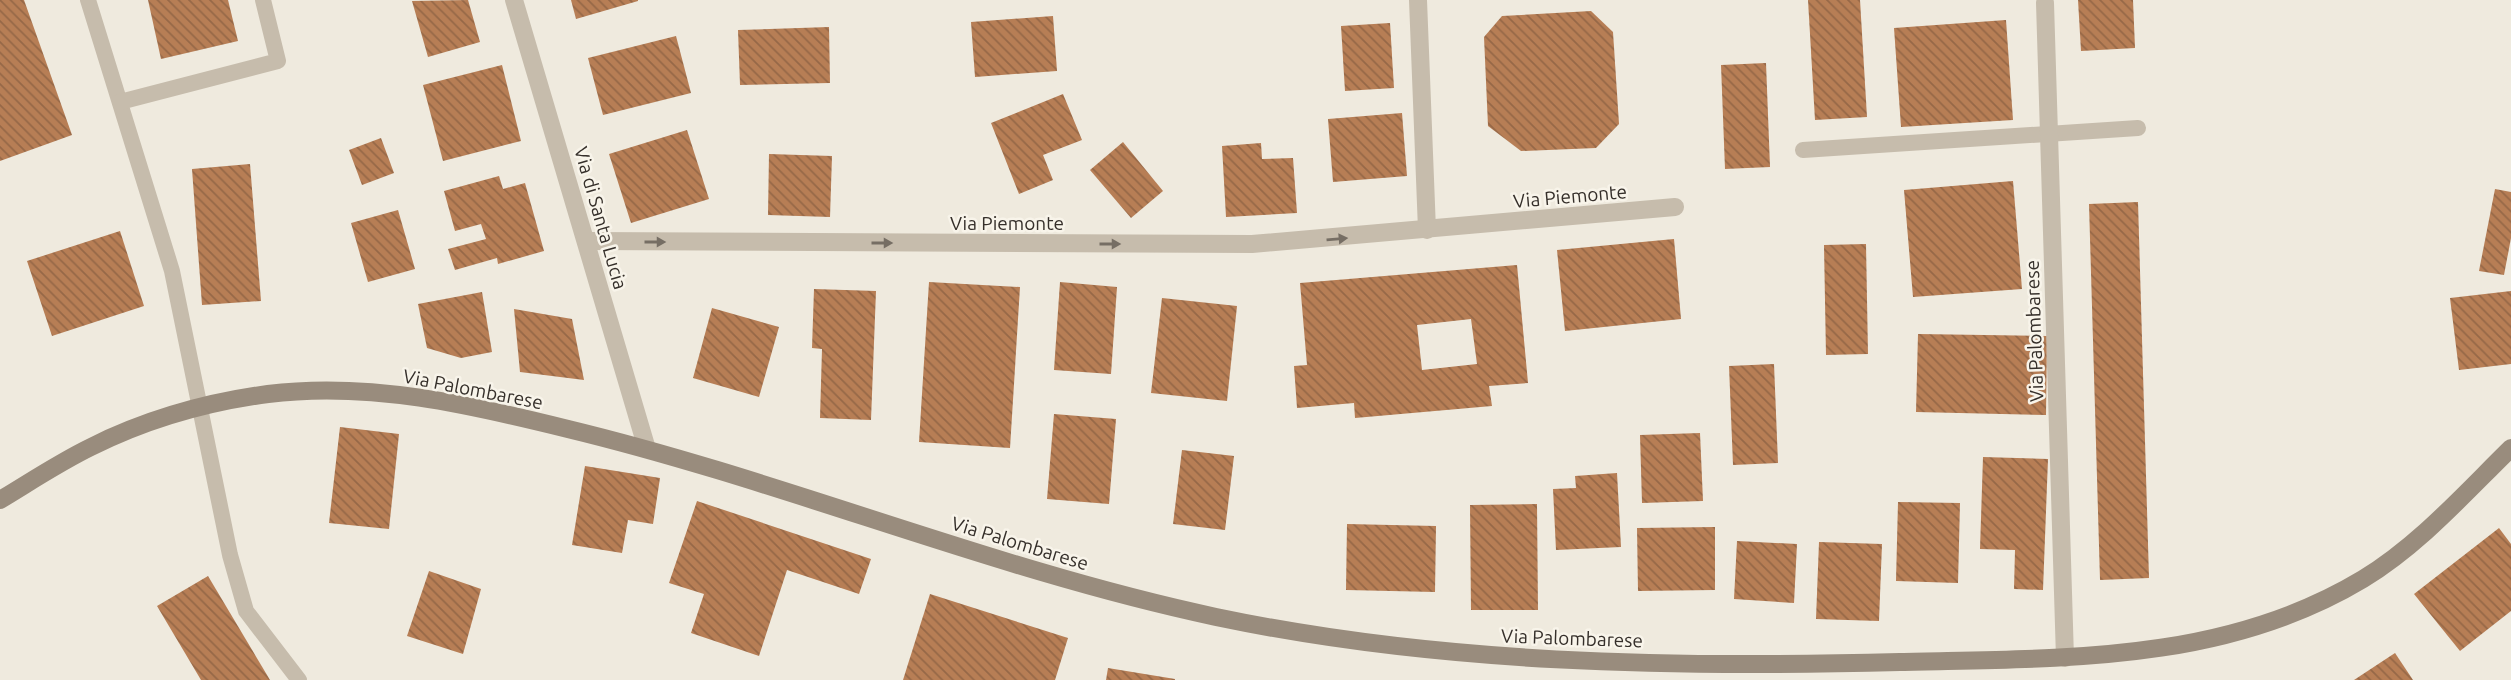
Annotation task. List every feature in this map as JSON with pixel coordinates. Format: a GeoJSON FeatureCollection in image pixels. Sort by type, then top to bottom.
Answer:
{"type":"FeatureCollection","features":[{"type":"Feature","properties":{"kind":"main road","name":"Via Palombarese"},"geometry":{"type":"LineString","coordinates":[[0,500],[88,448],[153,422],[199,408],[271,393],[336,391],[388,394],[533,420],[647,449],[1100,589],[1215,617],[1325,637],[1494,656],[1605,662],[1817,664],[2065,658],[2200,642],[2266,624],[2318,603],[2366,577],[2406,548],[2511,448]]}},
{"type":"Feature","properties":{"kind":"street","name":"Via di Santa Lucia"},"geometry":{"type":"LineString","coordinates":[[514,0],[647,449]]}},
{"type":"Feature","properties":{"kind":"street"},"geometry":{"type":"LineString","coordinates":[[1418,0],[1427,230]]}},
{"type":"Feature","properties":{"kind":"street","name":"Via Palombarese"},"geometry":{"type":"LineString","coordinates":[[2046,3],[2065,658]]}},
{"type":"Feature","properties":{"kind":"street","name":"Via Piemonte"},"geometry":{"type":"LineString","coordinates":[[586,242],[1222,245],[1308,241],[1675,207]]}},
{"type":"Feature","properties":{"kind":"lane"},"geometry":{"type":"LineString","coordinates":[[88,0],[172,271],[230,555],[246,611],[299,680]]}},
{"type":"Feature","properties":{"kind":"lane"},"geometry":{"type":"LineString","coordinates":[[120,102],[278,61],[263,0]]}},
{"type":"Feature","properties":{"kind":"lane"},"geometry":{"type":"LineString","coordinates":[[1803,150],[2138,128]]}},
{"type":"Feature","properties":{"kind":"building"},"geometry":{"type":"Polygon","coordinates":[[[0,0],[24,0],[72,135],[0,161],[0,0]]]}},
{"type":"Feature","properties":{"kind":"building"},"geometry":{"type":"Polygon","coordinates":[[[148,0],[228,0],[238,41],[161,59],[148,0]]]}},
{"type":"Feature","properties":{"kind":"building"},"geometry":{"type":"Polygon","coordinates":[[[468,0],[480,42],[428,57],[412,1],[468,0]]]}},
{"type":"Feature","properties":{"kind":"building"},"geometry":{"type":"Polygon","coordinates":[[[571,0],[638,0],[638,1],[576,19],[571,0]]]}},
{"type":"Feature","properties":{"kind":"building"},"geometry":{"type":"Polygon","coordinates":[[[1808,0],[1860,0],[1867,117],[1815,120],[1808,0]]]}},
{"type":"Feature","properties":{"kind":"building"},"geometry":{"type":"Polygon","coordinates":[[[2078,0],[2133,0],[2135,48],[2081,51],[2078,0]]]}},
{"type":"Feature","properties":{"kind":"building"},"geometry":{"type":"Polygon","coordinates":[[[1591,11],[1613,32],[1619,124],[1596,148],[1521,151],[1488,126],[1484,37],[1502,16],[1591,11]]]}},
{"type":"Feature","properties":{"kind":"building"},"geometry":{"type":"Polygon","coordinates":[[[1053,16],[1057,71],[975,77],[971,22],[1053,16]]]}},
{"type":"Feature","properties":{"kind":"building"},"geometry":{"type":"Polygon","coordinates":[[[2006,20],[2013,120],[1901,127],[1894,28],[2006,20]]]}},
{"type":"Feature","properties":{"kind":"building"},"geometry":{"type":"Polygon","coordinates":[[[1390,23],[1394,88],[1345,91],[1341,26],[1390,23]]]}},
{"type":"Feature","properties":{"kind":"building"},"geometry":{"type":"Polygon","coordinates":[[[829,27],[830,83],[740,85],[738,30],[829,27]]]}},
{"type":"Feature","properties":{"kind":"building"},"geometry":{"type":"Polygon","coordinates":[[[676,36],[691,93],[603,115],[588,58],[676,36]]]}},
{"type":"Feature","properties":{"kind":"building"},"geometry":{"type":"Polygon","coordinates":[[[1766,63],[1770,167],[1725,169],[1721,65],[1766,63]]]}},
{"type":"Feature","properties":{"kind":"building"},"geometry":{"type":"Polygon","coordinates":[[[502,65],[521,141],[443,161],[423,85],[502,65]]]}},
{"type":"Feature","properties":{"kind":"building"},"geometry":{"type":"Polygon","coordinates":[[[1063,94],[1082,140],[1043,155],[1053,180],[1019,194],[991,123],[1063,94]]]}},
{"type":"Feature","properties":{"kind":"building"},"geometry":{"type":"Polygon","coordinates":[[[1402,113],[1407,176],[1333,182],[1328,119],[1402,113]]]}},
{"type":"Feature","properties":{"kind":"building"},"geometry":{"type":"Polygon","coordinates":[[[687,130],[709,199],[631,223],[609,154],[687,130]]]}},
{"type":"Feature","properties":{"kind":"building"},"geometry":{"type":"Polygon","coordinates":[[[381,138],[394,173],[362,185],[349,150],[381,138]]]}},
{"type":"Feature","properties":{"kind":"building"},"geometry":{"type":"Polygon","coordinates":[[[1123,142],[1163,191],[1131,218],[1090,170],[1123,142]]]}},
{"type":"Feature","properties":{"kind":"building"},"geometry":{"type":"Polygon","coordinates":[[[1261,143],[1262,159],[1293,158],[1297,213],[1226,217],[1222,146],[1261,143]]]}},
{"type":"Feature","properties":{"kind":"building"},"geometry":{"type":"Polygon","coordinates":[[[769,154],[832,156],[830,217],[768,215],[769,154]]]}},
{"type":"Feature","properties":{"kind":"building"},"geometry":{"type":"Polygon","coordinates":[[[250,164],[261,301],[202,305],[192,169],[250,164]]]}},
{"type":"Feature","properties":{"kind":"building"},"geometry":{"type":"Polygon","coordinates":[[[499,176],[503,189],[525,183],[544,251],[498,264],[497,258],[455,270],[448,249],[486,239],[481,224],[455,231],[444,191],[499,176]]]}},
{"type":"Feature","properties":{"kind":"building"},"geometry":{"type":"Polygon","coordinates":[[[2013,181],[2022,289],[1913,297],[1904,190],[2013,181]]]}},
{"type":"Feature","properties":{"kind":"building"},"geometry":{"type":"Polygon","coordinates":[[[2495,189],[2511,192],[2511,238],[2504,275],[2479,271],[2495,189]]]}},
{"type":"Feature","properties":{"kind":"building"},"geometry":{"type":"Polygon","coordinates":[[[2138,202],[2149,578],[2100,580],[2089,204],[2138,202]]]}},
{"type":"Feature","properties":{"kind":"building"},"geometry":{"type":"Polygon","coordinates":[[[398,210],[415,269],[368,282],[351,223],[398,210]]]}},
{"type":"Feature","properties":{"kind":"building"},"geometry":{"type":"Polygon","coordinates":[[[120,231],[144,306],[52,336],[27,261],[120,231]]]}},
{"type":"Feature","properties":{"kind":"building"},"geometry":{"type":"Polygon","coordinates":[[[1674,239],[1681,319],[1565,331],[1557,250],[1674,239]]]}},
{"type":"Feature","properties":{"kind":"building"},"geometry":{"type":"Polygon","coordinates":[[[1866,244],[1868,354],[1826,355],[1824,245],[1866,244]]]}},
{"type":"Feature","properties":{"kind":"building"},"geometry":{"type":"Polygon","coordinates":[[[1517,265],[1528,383],[1489,386],[1492,406],[1355,418],[1354,403],[1297,408],[1294,366],[1307,365],[1300,283],[1517,265]],[[1471,319],[1417,325],[1422,370],[1477,364],[1471,319]]]}},
{"type":"Feature","properties":{"kind":"building"},"geometry":{"type":"Polygon","coordinates":[[[929,282],[1020,287],[1010,448],[919,442],[929,282]]]}},
{"type":"Feature","properties":{"kind":"building"},"geometry":{"type":"Polygon","coordinates":[[[1060,282],[1117,287],[1111,374],[1054,370],[1060,282]]]}},
{"type":"Feature","properties":{"kind":"building"},"geometry":{"type":"Polygon","coordinates":[[[814,289],[876,291],[871,420],[820,418],[822,349],[812,348],[814,289]]]}},
{"type":"Feature","properties":{"kind":"building"},"geometry":{"type":"Polygon","coordinates":[[[2511,291],[2511,364],[2459,370],[2450,298],[2511,291]]]}},
{"type":"Feature","properties":{"kind":"building"},"geometry":{"type":"Polygon","coordinates":[[[482,292],[492,352],[461,358],[427,348],[418,304],[482,292]]]}},
{"type":"Feature","properties":{"kind":"building"},"geometry":{"type":"Polygon","coordinates":[[[1162,298],[1237,306],[1227,401],[1151,393],[1162,298]]]}},
{"type":"Feature","properties":{"kind":"building"},"geometry":{"type":"Polygon","coordinates":[[[712,308],[779,327],[759,397],[693,378],[712,308]]]}},
{"type":"Feature","properties":{"kind":"building"},"geometry":{"type":"Polygon","coordinates":[[[514,309],[572,319],[584,380],[520,372],[514,309]]]}},
{"type":"Feature","properties":{"kind":"building"},"geometry":{"type":"Polygon","coordinates":[[[1918,334],[2047,336],[2046,415],[1916,412],[1918,334]]]}},
{"type":"Feature","properties":{"kind":"building"},"geometry":{"type":"Polygon","coordinates":[[[1774,364],[1778,463],[1733,465],[1729,366],[1774,364]]]}},
{"type":"Feature","properties":{"kind":"building"},"geometry":{"type":"Polygon","coordinates":[[[1054,414],[1116,419],[1109,504],[1047,499],[1054,414]]]}},
{"type":"Feature","properties":{"kind":"building"},"geometry":{"type":"Polygon","coordinates":[[[340,427],[399,434],[389,529],[329,523],[340,427]]]}},
{"type":"Feature","properties":{"kind":"building"},"geometry":{"type":"Polygon","coordinates":[[[1700,433],[1703,501],[1642,503],[1640,435],[1700,433]]]}},
{"type":"Feature","properties":{"kind":"building"},"geometry":{"type":"Polygon","coordinates":[[[1182,450],[1234,456],[1225,530],[1173,524],[1182,450]]]}},
{"type":"Feature","properties":{"kind":"building"},"geometry":{"type":"Polygon","coordinates":[[[1983,457],[2048,459],[2043,590],[2014,589],[2015,550],[1980,549],[1983,457]]]}},
{"type":"Feature","properties":{"kind":"building"},"geometry":{"type":"Polygon","coordinates":[[[585,466],[660,478],[653,524],[628,520],[622,553],[572,545],[585,466]]]}},
{"type":"Feature","properties":{"kind":"building"},"geometry":{"type":"Polygon","coordinates":[[[1617,473],[1621,547],[1556,550],[1553,489],[1576,488],[1575,476],[1617,473]]]}},
{"type":"Feature","properties":{"kind":"building"},"geometry":{"type":"Polygon","coordinates":[[[697,501],[871,559],[859,594],[787,570],[759,656],[691,633],[704,594],[669,583],[697,501]]]}},
{"type":"Feature","properties":{"kind":"building"},"geometry":{"type":"Polygon","coordinates":[[[1898,502],[1960,503],[1958,583],[1896,581],[1898,502]]]}},
{"type":"Feature","properties":{"kind":"building"},"geometry":{"type":"Polygon","coordinates":[[[1537,504],[1538,610],[1471,610],[1470,505],[1537,504]]]}},
{"type":"Feature","properties":{"kind":"building"},"geometry":{"type":"Polygon","coordinates":[[[1347,524],[1436,526],[1435,592],[1346,590],[1347,524]]]}},
{"type":"Feature","properties":{"kind":"building"},"geometry":{"type":"Polygon","coordinates":[[[1715,527],[1715,590],[1638,591],[1637,528],[1715,527]]]}},
{"type":"Feature","properties":{"kind":"building"},"geometry":{"type":"Polygon","coordinates":[[[2499,528],[2511,544],[2511,611],[2460,651],[2414,594],[2499,528]]]}},
{"type":"Feature","properties":{"kind":"building"},"geometry":{"type":"Polygon","coordinates":[[[1737,541],[1797,544],[1794,603],[1734,599],[1737,541]]]}},
{"type":"Feature","properties":{"kind":"building"},"geometry":{"type":"Polygon","coordinates":[[[1819,542],[1882,544],[1879,621],[1816,619],[1819,542]]]}},
{"type":"Feature","properties":{"kind":"building"},"geometry":{"type":"Polygon","coordinates":[[[429,571],[481,589],[463,654],[407,636],[429,571]]]}},
{"type":"Feature","properties":{"kind":"building"},"geometry":{"type":"Polygon","coordinates":[[[208,576],[270,680],[201,680],[157,606],[208,576]]]}},
{"type":"Feature","properties":{"kind":"building"},"geometry":{"type":"Polygon","coordinates":[[[930,594],[1068,638],[1055,680],[903,680],[930,594]]]}},
{"type":"Feature","properties":{"kind":"building"},"geometry":{"type":"Polygon","coordinates":[[[2395,653],[2413,680],[2354,680],[2395,653]]]}},
{"type":"Feature","properties":{"kind":"building"},"geometry":{"type":"Polygon","coordinates":[[[1108,668],[1175,679],[1175,680],[1106,680],[1108,668]]]}}]}
